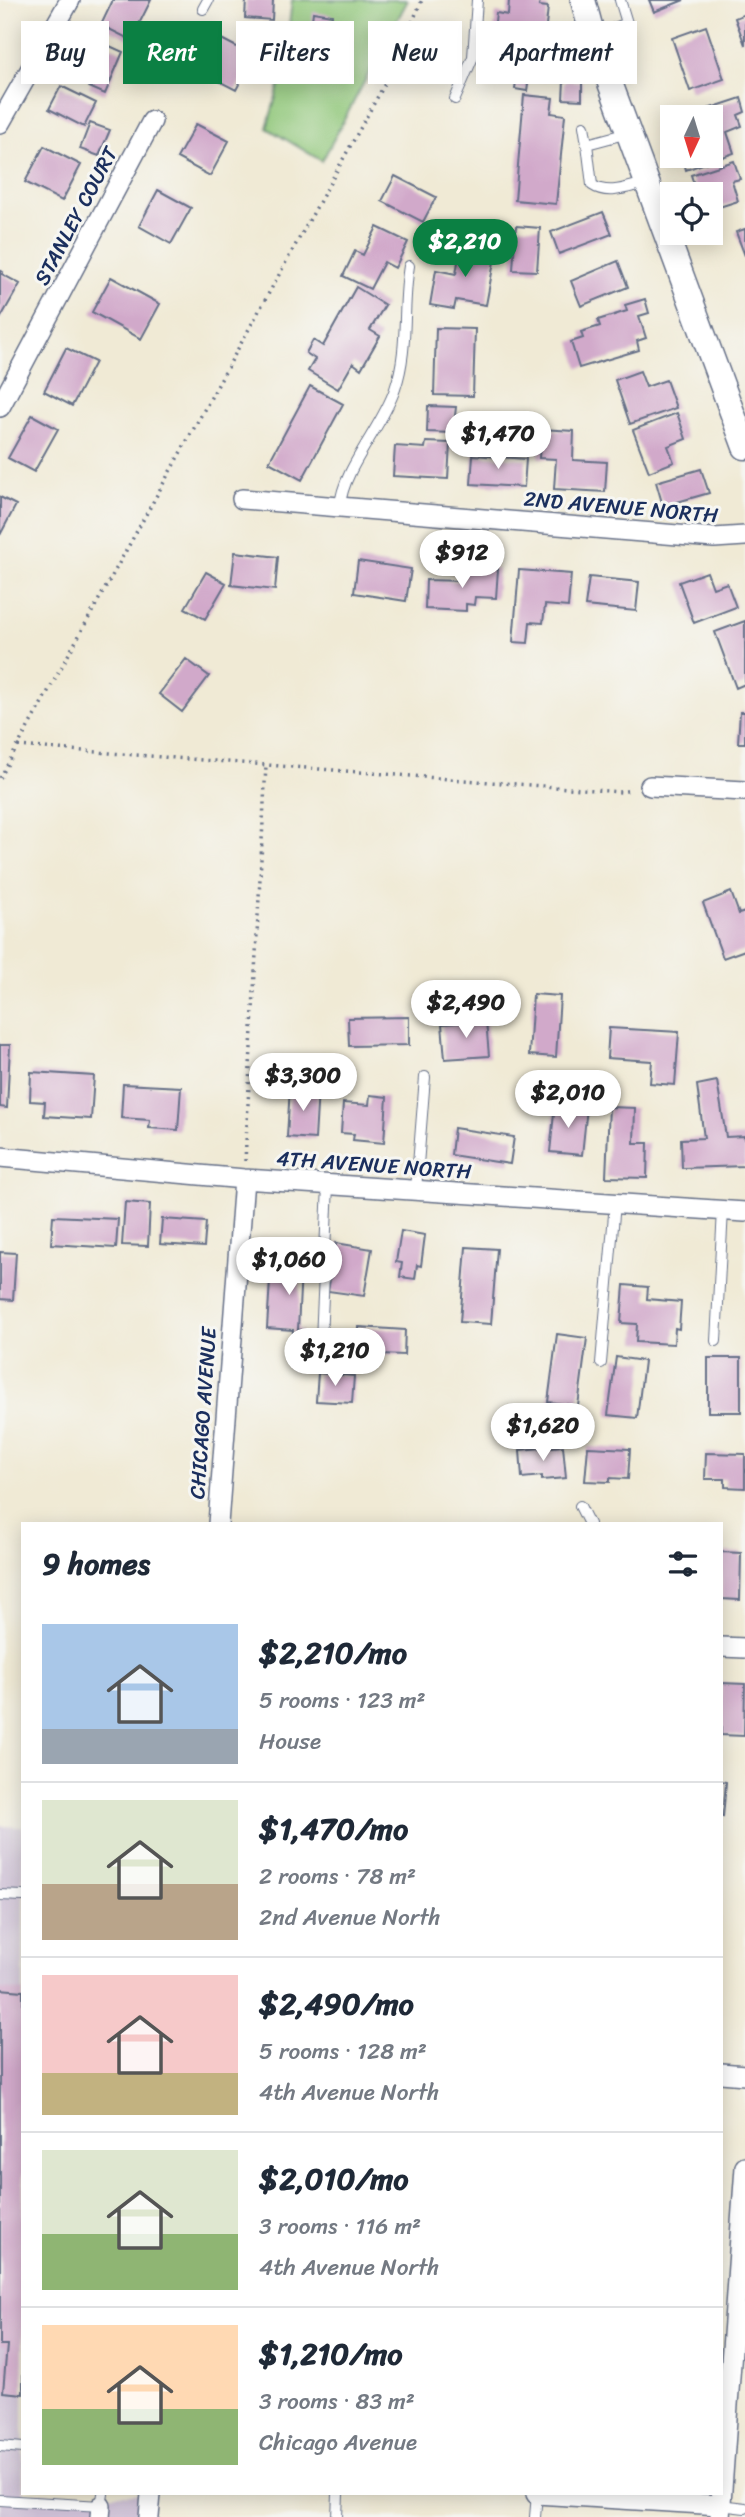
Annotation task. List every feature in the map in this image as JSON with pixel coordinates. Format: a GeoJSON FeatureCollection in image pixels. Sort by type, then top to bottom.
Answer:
{"type":"FeatureCollection","features":[{"type":"Feature","properties":{"kind":"street"},"geometry":{"type":"LineString","coordinates":[[0,123],[70,0]]}},
{"type":"Feature","properties":{"kind":"street"},"geometry":{"type":"LineString","coordinates":[[583,0],[589,21]]}},
{"type":"Feature","properties":{"kind":"street"},"geometry":{"type":"LineString","coordinates":[[610,84],[745,447]]}},
{"type":"Feature","properties":{"kind":"street","name":"STANLEY COURT"},"geometry":{"type":"LineString","coordinates":[[0,407],[152,121]]}},
{"type":"Feature","properties":{"kind":"street","name":"2ND AVENUE NORTH"},"geometry":{"type":"LineString","coordinates":[[242,499],[725,539],[745,536]]}},
{"type":"Feature","properties":{"kind":"street"},"geometry":{"type":"LineString","coordinates":[[650,786],[745,791]]}},
{"type":"Feature","properties":{"kind":"street","name":"4TH AVENUE NORTH"},"geometry":{"type":"LineString","coordinates":[[0,1157],[244,1179],[745,1212]]}},
{"type":"Feature","properties":{"kind":"street","name":"CHICAGO AVENUE"},"geometry":{"type":"LineString","coordinates":[[218,1522],[244,1179]]}},
{"type":"Feature","properties":{"kind":"street"},"geometry":{"type":"LineString","coordinates":[[723,1647],[745,1648]]}},
{"type":"Feature","properties":{"kind":"street"},"geometry":{"type":"LineString","coordinates":[[723,2073],[745,2074]]}},
{"type":"Feature","properties":{"kind":"street"},"geometry":{"type":"LineString","coordinates":[[723,2470],[745,2167]]}},
{"type":"Feature","properties":{"kind":"street"},"geometry":{"type":"LineString","coordinates":[[149,2517],[150,2495]]}},
{"type":"Feature","properties":{"kind":"street"},"geometry":{"type":"LineString","coordinates":[[548,2495],[720,2511]]}},
{"type":"Feature","properties":{"kind":"lane"},"geometry":{"type":"LineString","coordinates":[[455,99],[473,57],[477,0]]}},
{"type":"Feature","properties":{"kind":"lane"},"geometry":{"type":"LineString","coordinates":[[620,0],[626,21]]}},
{"type":"Feature","properties":{"kind":"lane"},"geometry":{"type":"LineString","coordinates":[[584,126],[592,185],[598,189],[612,191],[647,183]]}},
{"type":"Feature","properties":{"kind":"lane"},"geometry":{"type":"LineString","coordinates":[[587,144],[628,133]]}},
{"type":"Feature","properties":{"kind":"lane"},"geometry":{"type":"LineString","coordinates":[[340,506],[344,486],[398,380],[404,358],[405,292],[409,266]]}},
{"type":"Feature","properties":{"kind":"lane"},"geometry":{"type":"LineString","coordinates":[[416,1191],[425,1077]]}},
{"type":"Feature","properties":{"kind":"lane"},"geometry":{"type":"LineString","coordinates":[[321,1340],[328,1185]]}},
{"type":"Feature","properties":{"kind":"lane"},"geometry":{"type":"LineString","coordinates":[[601,1363],[615,1203]]}},
{"type":"Feature","properties":{"kind":"lane"},"geometry":{"type":"LineString","coordinates":[[716,1341],[723,1210]]}},
{"type":"Feature","properties":{"kind":"lane"},"geometry":{"type":"LineString","coordinates":[[580,1506],[588,1522]]}},
{"type":"Feature","properties":{"kind":"lane"},"geometry":{"type":"LineString","coordinates":[[0,1895],[21,1896]]}},
{"type":"Feature","properties":{"kind":"lane"},"geometry":{"type":"LineString","coordinates":[[0,2446],[21,2448]]}},
{"type":"Feature","properties":{"kind":"lane"},"geometry":{"type":"LineString","coordinates":[[337,2517],[338,2495]]}},
{"type":"Feature","properties":{"kind":"lane"},"geometry":{"type":"LineString","coordinates":[[535,2517],[537,2495]]}},
{"type":"Feature","properties":{"kind":"lane"},"geometry":{"type":"LineString","coordinates":[[0,2500],[101,2506]]}},
{"type":"Feature","properties":{"kind":"lane"},"geometry":{"type":"LineString","coordinates":[[720,2511],[745,2508]]}},
{"type":"Feature","properties":{"kind":"path"},"geometry":{"type":"LineString","coordinates":[[0,778],[387,80],[422,0]]}},
{"type":"Feature","properties":{"kind":"path"},"geometry":{"type":"LineString","coordinates":[[18,746],[621,792],[650,786]]}},
{"type":"Feature","properties":{"kind":"path"},"geometry":{"type":"LineString","coordinates":[[244,1179],[266,765]]}},
{"type":"Feature","properties":{"kind":"shaded area"},"geometry":{"type":"Polygon","coordinates":[[[0,1826],[21,1827],[21,2495],[149,2495],[147,2517],[0,2517],[0,1826]]]}},
{"type":"Feature","properties":{"kind":"green space"},"geometry":{"type":"Polygon","coordinates":[[[292,0],[408,0],[397,21],[368,21],[368,75],[322,161],[267,128],[280,84],[354,84],[354,21],[290,21],[292,0]]]}},
{"type":"Feature","properties":{"kind":"building"},"geometry":{"type":"Polygon","coordinates":[[[113,0],[151,0],[140,21],[123,21],[123,36],[109,29],[109,21],[103,21],[113,0]]]}},
{"type":"Feature","properties":{"kind":"building"},"geometry":{"type":"Polygon","coordinates":[[[246,0],[273,0],[272,20],[245,18],[246,0]]]}},
{"type":"Feature","properties":{"kind":"building"},"geometry":{"type":"Polygon","coordinates":[[[509,0],[540,0],[539,6],[548,7],[546,21],[495,21],[496,13],[508,15],[509,0]]]}},
{"type":"Feature","properties":{"kind":"building"},"geometry":{"type":"Polygon","coordinates":[[[649,0],[684,0],[654,12],[649,0]]]}},
{"type":"Feature","properties":{"kind":"building"},"geometry":{"type":"Polygon","coordinates":[[[313,12],[332,15],[331,21],[312,21],[313,12]]]}},
{"type":"Feature","properties":{"kind":"building"},"geometry":{"type":"Polygon","coordinates":[[[745,14],[745,45],[735,18],[745,14]]]}},
{"type":"Feature","properties":{"kind":"building"},"geometry":{"type":"Polygon","coordinates":[[[706,26],[724,79],[690,91],[672,38],[706,26]]]}},
{"type":"Feature","properties":{"kind":"building"},"geometry":{"type":"Polygon","coordinates":[[[222,39],[236,47],[236,84],[239,84],[236,90],[222,83],[222,39]]]}},
{"type":"Feature","properties":{"kind":"building"},"geometry":{"type":"Polygon","coordinates":[[[109,46],[123,52],[105,94],[89,87],[90,84],[109,84],[109,46]]]}},
{"type":"Feature","properties":{"kind":"building"},"geometry":{"type":"Polygon","coordinates":[[[516,84],[528,84],[527,91],[515,89],[516,84]]]}},
{"type":"Feature","properties":{"kind":"building"},"geometry":{"type":"Polygon","coordinates":[[[564,84],[582,84],[582,100],[563,99],[564,84]]]}},
{"type":"Feature","properties":{"kind":"building"},"geometry":{"type":"Polygon","coordinates":[[[61,86],[96,103],[84,127],[49,109],[61,86]]]}},
{"type":"Feature","properties":{"kind":"building"},"geometry":{"type":"Polygon","coordinates":[[[524,95],[553,98],[551,113],[565,115],[556,204],[515,200],[524,95]]]}},
{"type":"Feature","properties":{"kind":"building"},"geometry":{"type":"Polygon","coordinates":[[[741,98],[745,112],[738,115],[742,126],[727,132],[734,153],[723,157],[723,105],[720,105],[741,98]]]}},
{"type":"Feature","properties":{"kind":"building"},"geometry":{"type":"Polygon","coordinates":[[[90,123],[110,130],[99,156],[80,149],[90,123]]]}},
{"type":"Feature","properties":{"kind":"building"},"geometry":{"type":"Polygon","coordinates":[[[196,124],[229,141],[210,176],[177,158],[196,124]]]}},
{"type":"Feature","properties":{"kind":"building"},"geometry":{"type":"Polygon","coordinates":[[[44,146],[81,165],[62,201],[25,182],[44,146]]]}},
{"type":"Feature","properties":{"kind":"building"},"geometry":{"type":"Polygon","coordinates":[[[734,161],[740,179],[732,181],[738,201],[723,206],[723,182],[693,182],[691,175],[712,168],[723,168],[723,165],[734,161]]]}},
{"type":"Feature","properties":{"kind":"building"},"geometry":{"type":"Polygon","coordinates":[[[395,176],[436,197],[423,222],[382,201],[395,176]]]}},
{"type":"Feature","properties":{"kind":"building"},"geometry":{"type":"Polygon","coordinates":[[[158,190],[191,208],[171,244],[139,226],[158,190]]]}},
{"type":"Feature","properties":{"kind":"building"},"geometry":{"type":"Polygon","coordinates":[[[603,212],[612,234],[559,254],[551,232],[603,212]]]}},
{"type":"Feature","properties":{"kind":"building"},"geometry":{"type":"Polygon","coordinates":[[[516,226],[540,228],[537,271],[513,270],[516,226]]]}},
{"type":"Feature","properties":{"kind":"building"},"geometry":{"type":"Polygon","coordinates":[[[377,227],[408,242],[395,268],[384,262],[370,289],[343,276],[355,251],[363,255],[377,227]]]}},
{"type":"Feature","properties":{"kind":"building"},"geometry":{"type":"Polygon","coordinates":[[[745,229],[745,256],[736,232],[745,229]]]}},
{"type":"Feature","properties":{"kind":"building"},"geometry":{"type":"Polygon","coordinates":[[[461,244],[496,251],[486,305],[456,300],[454,309],[430,305],[436,270],[456,274],[461,244]]]}},
{"type":"Feature","properties":{"kind":"building"},"geometry":{"type":"Polygon","coordinates":[[[618,261],[628,287],[581,306],[571,281],[618,261]]]}},
{"type":"Feature","properties":{"kind":"building"},"geometry":{"type":"Polygon","coordinates":[[[0,270],[2,274],[20,284],[0,319],[0,270]]]}},
{"type":"Feature","properties":{"kind":"building"},"geometry":{"type":"Polygon","coordinates":[[[111,277],[160,304],[141,339],[92,312],[111,277]]]}},
{"type":"Feature","properties":{"kind":"building"},"geometry":{"type":"Polygon","coordinates":[[[356,287],[385,305],[370,330],[380,336],[361,369],[353,363],[338,389],[308,371],[315,359],[306,353],[313,340],[323,346],[356,287]]]}},
{"type":"Feature","properties":{"kind":"building"},"geometry":{"type":"Polygon","coordinates":[[[645,299],[649,313],[639,316],[646,338],[637,341],[639,350],[579,368],[571,342],[583,338],[581,332],[600,326],[598,320],[627,311],[625,305],[645,299]]]}},
{"type":"Feature","properties":{"kind":"building"},"geometry":{"type":"Polygon","coordinates":[[[436,328],[475,329],[473,396],[434,395],[436,328]]]}},
{"type":"Feature","properties":{"kind":"building"},"geometry":{"type":"Polygon","coordinates":[[[66,348],[95,362],[72,406],[44,391],[66,348]]]}},
{"type":"Feature","properties":{"kind":"building"},"geometry":{"type":"Polygon","coordinates":[[[640,371],[646,387],[666,380],[676,408],[630,424],[615,380],[640,371]]]}},
{"type":"Feature","properties":{"kind":"building"},"geometry":{"type":"Polygon","coordinates":[[[310,386],[343,404],[302,480],[269,462],[310,386]]]}},
{"type":"Feature","properties":{"kind":"building"},"geometry":{"type":"Polygon","coordinates":[[[428,406],[456,407],[453,433],[427,432],[428,406]]]}},
{"type":"Feature","properties":{"kind":"building"},"geometry":{"type":"Polygon","coordinates":[[[677,413],[686,439],[668,446],[674,462],[649,472],[633,430],[677,413]]]}},
{"type":"Feature","properties":{"kind":"building"},"geometry":{"type":"Polygon","coordinates":[[[32,415],[58,429],[34,472],[8,458],[32,415]]]}},
{"type":"Feature","properties":{"kind":"building"},"geometry":{"type":"Polygon","coordinates":[[[541,429],[574,431],[573,460],[607,462],[605,492],[554,489],[556,459],[539,458],[541,429]]]}},
{"type":"Feature","properties":{"kind":"building"},"geometry":{"type":"Polygon","coordinates":[[[426,442],[450,443],[448,479],[393,476],[395,446],[425,448],[426,442]]]}},
{"type":"Feature","properties":{"kind":"building"},"geometry":{"type":"Polygon","coordinates":[[[473,455],[526,459],[524,487],[471,484],[473,455]]]}},
{"type":"Feature","properties":{"kind":"building"},"geometry":{"type":"Polygon","coordinates":[[[701,469],[709,493],[663,506],[656,482],[701,469]]]}},
{"type":"Feature","properties":{"kind":"building"},"geometry":{"type":"Polygon","coordinates":[[[0,497],[16,505],[0,535],[0,497]]]}},
{"type":"Feature","properties":{"kind":"building"},"geometry":{"type":"Polygon","coordinates":[[[235,552],[278,557],[275,590],[231,585],[235,552]]]}},
{"type":"Feature","properties":{"kind":"building"},"geometry":{"type":"Polygon","coordinates":[[[358,561],[411,569],[406,601],[354,593],[358,561]]]}},
{"type":"Feature","properties":{"kind":"building"},"geometry":{"type":"Polygon","coordinates":[[[462,567],[498,569],[496,598],[475,597],[474,605],[466,604],[466,611],[425,609],[426,580],[462,581],[462,567]]]}},
{"type":"Feature","properties":{"kind":"building"},"geometry":{"type":"Polygon","coordinates":[[[519,570],[571,574],[568,607],[545,605],[543,623],[530,622],[528,643],[513,642],[519,570]]]}},
{"type":"Feature","properties":{"kind":"building"},"geometry":{"type":"Polygon","coordinates":[[[206,572],[226,583],[205,619],[185,608],[206,572]]]}},
{"type":"Feature","properties":{"kind":"building"},"geometry":{"type":"Polygon","coordinates":[[[707,572],[713,588],[727,583],[736,607],[694,623],[679,582],[707,572]]]}},
{"type":"Feature","properties":{"kind":"building"},"geometry":{"type":"Polygon","coordinates":[[[589,577],[639,582],[636,611],[585,606],[589,577]]]}},
{"type":"Feature","properties":{"kind":"building"},"geometry":{"type":"Polygon","coordinates":[[[745,621],[745,684],[736,688],[715,632],[745,621]]]}},
{"type":"Feature","properties":{"kind":"building"},"geometry":{"type":"Polygon","coordinates":[[[186,659],[209,676],[182,712],[159,694],[186,659]]]}},
{"type":"Feature","properties":{"kind":"building"},"geometry":{"type":"Polygon","coordinates":[[[740,712],[745,712],[745,743],[738,743],[740,712]]]}},
{"type":"Feature","properties":{"kind":"building"},"geometry":{"type":"Polygon","coordinates":[[[731,892],[739,914],[745,912],[745,950],[723,958],[703,903],[731,892]]]}},
{"type":"Feature","properties":{"kind":"building"},"geometry":{"type":"Polygon","coordinates":[[[533,994],[560,996],[556,1057],[529,1055],[533,994]]]}},
{"type":"Feature","properties":{"kind":"building"},"geometry":{"type":"Polygon","coordinates":[[[409,1017],[409,1045],[349,1046],[348,1018],[409,1017]]]}},
{"type":"Feature","properties":{"kind":"building"},"geometry":{"type":"Polygon","coordinates":[[[486,1021],[489,1056],[445,1059],[442,1024],[486,1021]]]}},
{"type":"Feature","properties":{"kind":"building"},"geometry":{"type":"Polygon","coordinates":[[[609,1028],[679,1032],[675,1085],[650,1083],[652,1061],[607,1058],[609,1028]]]}},
{"type":"Feature","properties":{"kind":"building"},"geometry":{"type":"Polygon","coordinates":[[[0,1045],[10,1045],[7,1108],[0,1107],[0,1045]]]}},
{"type":"Feature","properties":{"kind":"building"},"geometry":{"type":"Polygon","coordinates":[[[31,1072],[94,1076],[91,1119],[44,1116],[45,1102],[30,1101],[31,1072]]]}},
{"type":"Feature","properties":{"kind":"building"},"geometry":{"type":"Polygon","coordinates":[[[717,1081],[726,1137],[745,1136],[745,1166],[682,1168],[681,1139],[704,1138],[697,1085],[717,1081]]]}},
{"type":"Feature","properties":{"kind":"building"},"geometry":{"type":"Polygon","coordinates":[[[123,1084],[181,1087],[178,1130],[149,1128],[150,1120],[121,1118],[123,1084]]]}},
{"type":"Feature","properties":{"kind":"building"},"geometry":{"type":"Polygon","coordinates":[[[290,1087],[318,1089],[315,1139],[287,1137],[290,1087]]]}},
{"type":"Feature","properties":{"kind":"building"},"geometry":{"type":"Polygon","coordinates":[[[370,1095],[387,1097],[384,1143],[353,1140],[354,1134],[341,1133],[343,1103],[369,1105],[370,1095]]]}},
{"type":"Feature","properties":{"kind":"building"},"geometry":{"type":"Polygon","coordinates":[[[555,1104],[587,1107],[582,1155],[550,1152],[555,1104]]]}},
{"type":"Feature","properties":{"kind":"building"},"geometry":{"type":"Polygon","coordinates":[[[609,1107],[635,1108],[634,1143],[648,1143],[647,1178],[606,1177],[609,1107]]]}},
{"type":"Feature","properties":{"kind":"building"},"geometry":{"type":"Polygon","coordinates":[[[454,1128],[514,1137],[510,1164],[451,1155],[454,1128]]]}},
{"type":"Feature","properties":{"kind":"building"},"geometry":{"type":"Polygon","coordinates":[[[125,1202],[150,1204],[148,1246],[122,1245],[125,1202]]]}},
{"type":"Feature","properties":{"kind":"building"},"geometry":{"type":"Polygon","coordinates":[[[53,1216],[118,1219],[116,1248],[51,1244],[53,1216]]]}},
{"type":"Feature","properties":{"kind":"building"},"geometry":{"type":"Polygon","coordinates":[[[162,1219],[206,1222],[204,1247],[160,1244],[162,1219]]]}},
{"type":"Feature","properties":{"kind":"building"},"geometry":{"type":"Polygon","coordinates":[[[401,1231],[425,1235],[421,1266],[417,1265],[415,1279],[400,1277],[402,1263],[396,1262],[401,1231]]]}},
{"type":"Feature","properties":{"kind":"building"},"geometry":{"type":"Polygon","coordinates":[[[336,1243],[372,1249],[364,1296],[328,1291],[336,1243]]]}},
{"type":"Feature","properties":{"kind":"building"},"geometry":{"type":"Polygon","coordinates":[[[298,1245],[313,1246],[311,1269],[301,1268],[298,1330],[307,1334],[306,1353],[292,1352],[293,1330],[267,1328],[271,1265],[296,1267],[298,1245]]]}},
{"type":"Feature","properties":{"kind":"building"},"geometry":{"type":"Polygon","coordinates":[[[466,1247],[497,1249],[491,1324],[460,1322],[466,1247]]]}},
{"type":"Feature","properties":{"kind":"building"},"geometry":{"type":"Polygon","coordinates":[[[0,1252],[16,1253],[13,1300],[0,1299],[0,1252]]]}},
{"type":"Feature","properties":{"kind":"building"},"geometry":{"type":"Polygon","coordinates":[[[624,1285],[648,1287],[647,1299],[681,1302],[679,1329],[675,1328],[674,1344],[636,1342],[637,1324],[621,1323],[624,1285]]]}},
{"type":"Feature","properties":{"kind":"building"},"geometry":{"type":"Polygon","coordinates":[[[359,1327],[405,1330],[404,1355],[358,1353],[359,1327]]]}},
{"type":"Feature","properties":{"kind":"building"},"geometry":{"type":"Polygon","coordinates":[[[557,1334],[587,1338],[578,1406],[548,1402],[557,1334]]]}},
{"type":"Feature","properties":{"kind":"building"},"geometry":{"type":"Polygon","coordinates":[[[616,1357],[644,1361],[637,1418],[608,1415],[616,1357]]]}},
{"type":"Feature","properties":{"kind":"building"},"geometry":{"type":"Polygon","coordinates":[[[708,1358],[741,1358],[741,1412],[708,1412],[708,1358]]]}},
{"type":"Feature","properties":{"kind":"building"},"geometry":{"type":"Polygon","coordinates":[[[318,1373],[354,1376],[352,1403],[316,1401],[318,1373]]]}},
{"type":"Feature","properties":{"kind":"building"},"geometry":{"type":"Polygon","coordinates":[[[563,1446],[566,1478],[522,1478],[520,1450],[563,1446]]]}},
{"type":"Feature","properties":{"kind":"building"},"geometry":{"type":"Polygon","coordinates":[[[588,1447],[630,1449],[628,1479],[610,1478],[610,1482],[585,1481],[588,1447]]]}},
{"type":"Feature","properties":{"kind":"building"},"geometry":{"type":"Polygon","coordinates":[[[706,1453],[745,1454],[745,1488],[725,1487],[725,1479],[705,1479],[706,1453]]]}},
{"type":"Feature","properties":{"kind":"building"},"geometry":{"type":"Polygon","coordinates":[[[723,1552],[741,1553],[740,1600],[723,1599],[723,1552]]]}},
{"type":"Feature","properties":{"kind":"building"},"geometry":{"type":"Polygon","coordinates":[[[723,1683],[745,1684],[744,1736],[723,1735],[723,1683]]]}},
{"type":"Feature","properties":{"kind":"building"},"geometry":{"type":"Polygon","coordinates":[[[723,1781],[726,1782],[723,1817],[723,1781]]]}},
{"type":"Feature","properties":{"kind":"building"},"geometry":{"type":"Polygon","coordinates":[[[0,1989],[21,1991],[21,2394],[3,2392],[7,2345],[0,2345],[0,1989]]]}}]}
